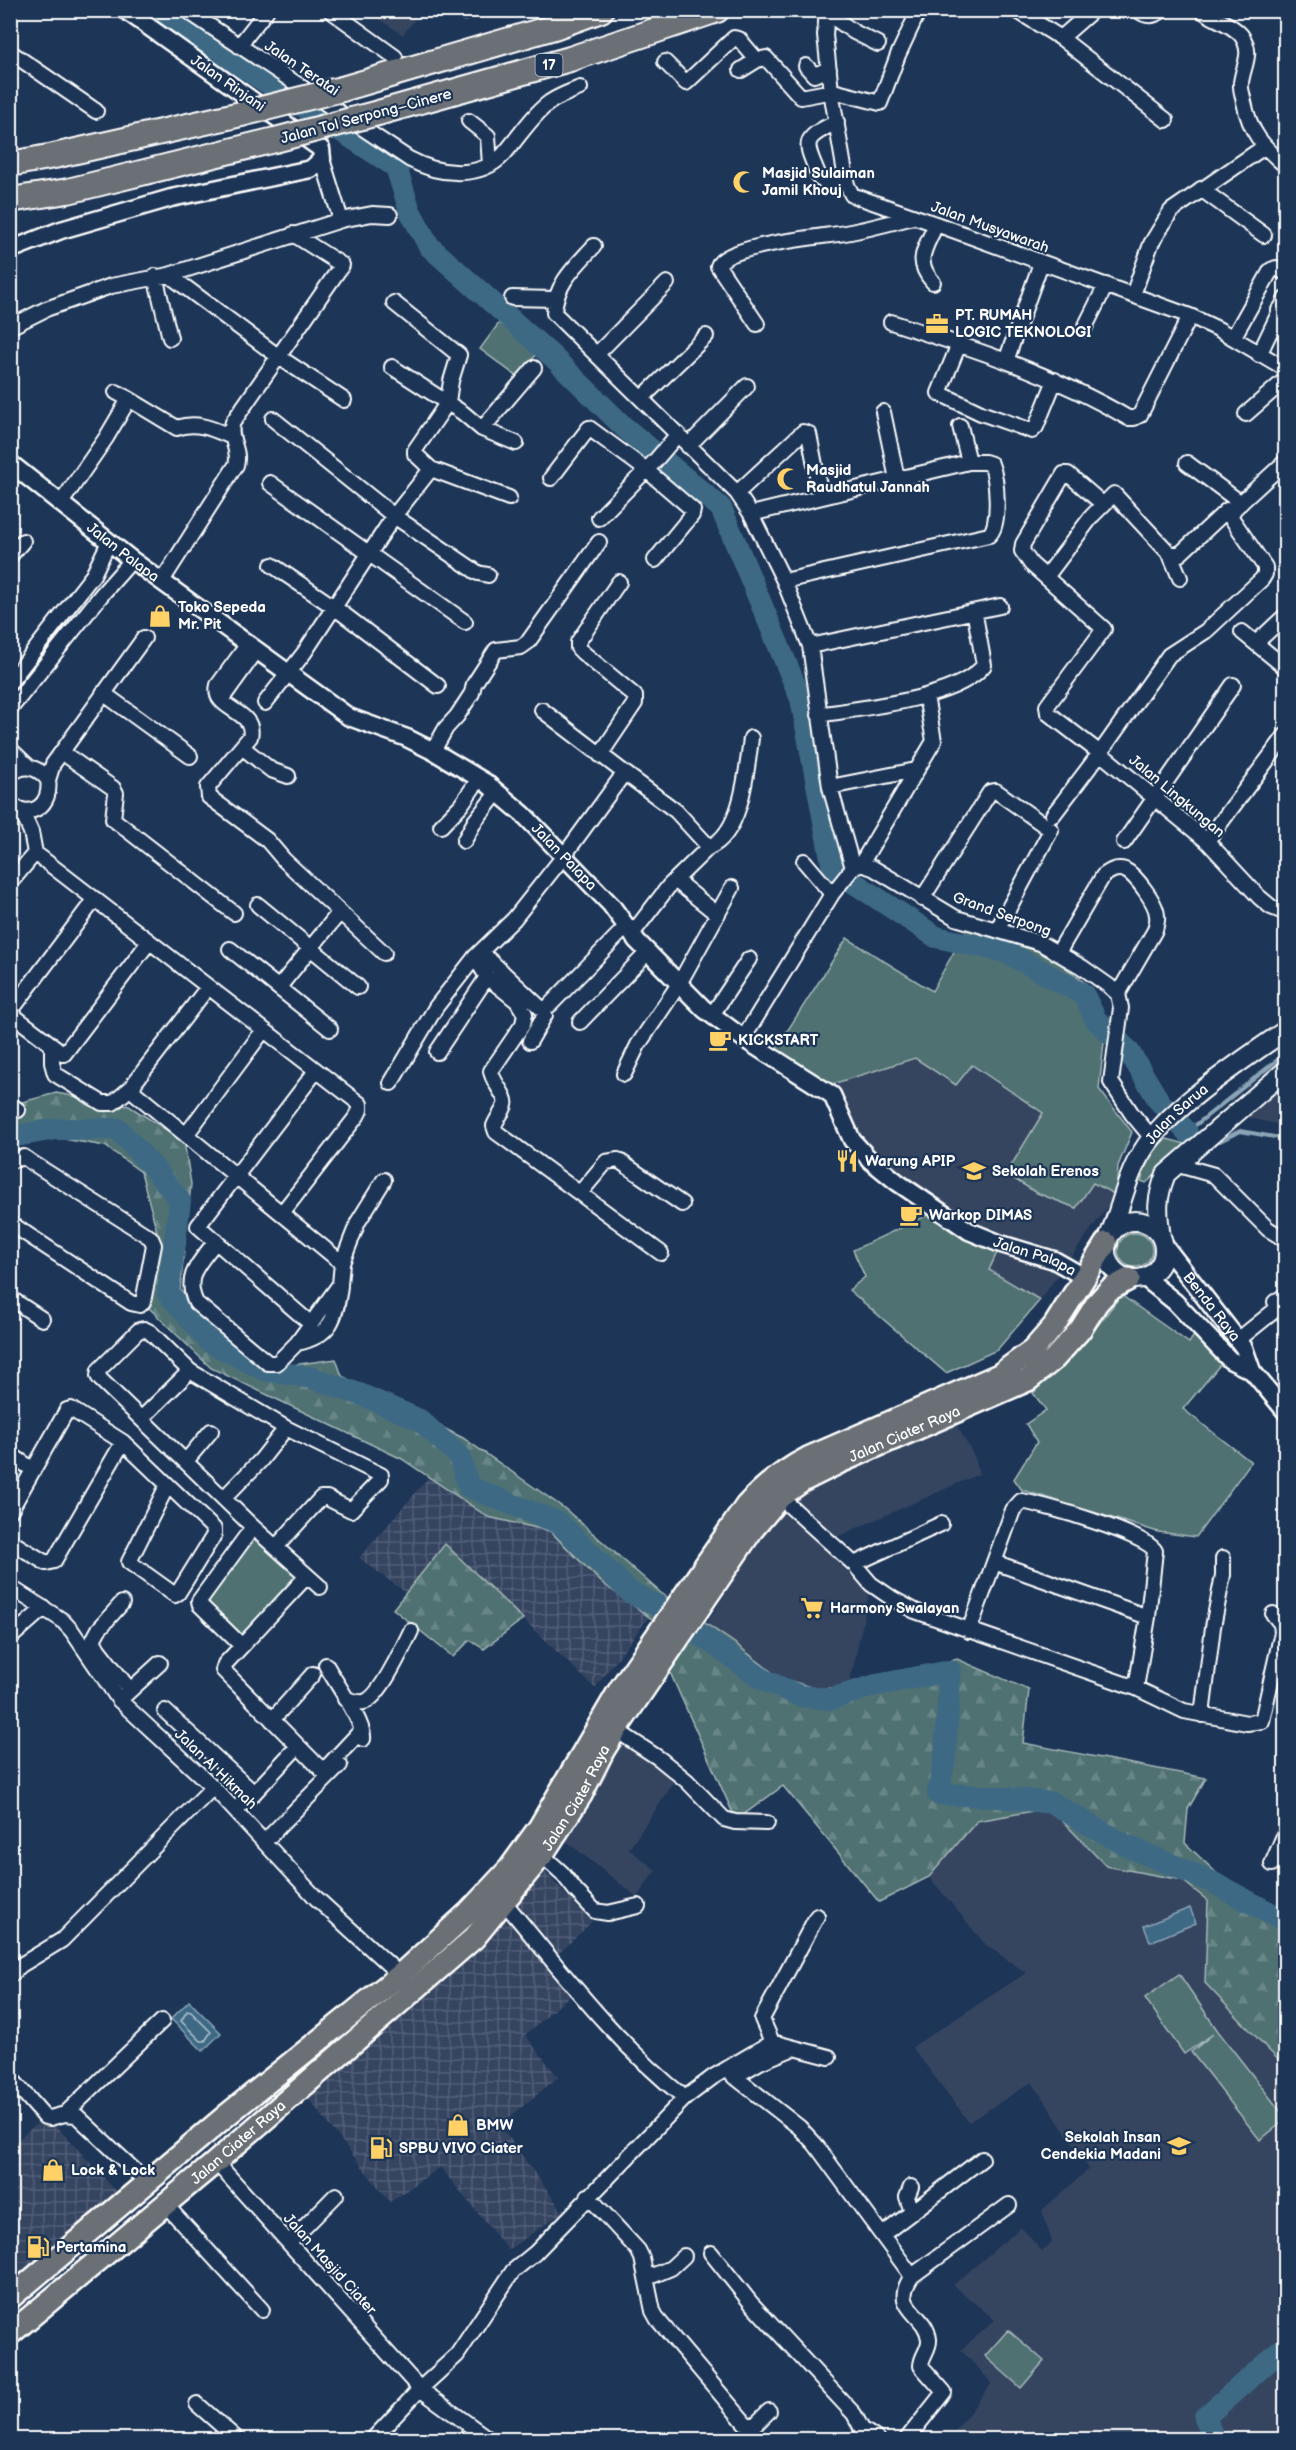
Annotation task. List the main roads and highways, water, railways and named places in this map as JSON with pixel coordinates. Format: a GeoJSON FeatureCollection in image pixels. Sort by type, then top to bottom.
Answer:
{"type":"FeatureCollection","features":[{"type":"Feature","properties":{"kind":"highway","name":"17"},"geometry":{"type":"LineString","coordinates":[[10,164],[241,114],[342,89],[554,27],[601,10]]}},
{"type":"Feature","properties":{"kind":"highway","name":"Jalan Tol Serpong–Cinere"},"geometry":{"type":"LineString","coordinates":[[10,200],[68,190],[378,113],[570,59],[717,10]]}},
{"type":"Feature","properties":{"kind":"main road","name":"Jalan Sarua"},"geometry":{"type":"LineString","coordinates":[[1108,1238],[1136,1164],[1155,1134],[1185,1106],[1286,1030]]}},
{"type":"Feature","properties":{"kind":"main road"},"geometry":{"type":"LineString","coordinates":[[1162,1241],[1150,1225],[1134,1221],[1117,1227],[1108,1238],[1106,1252],[1111,1267],[1122,1277],[1137,1279],[1152,1274],[1162,1261],[1162,1241],[1156,1210],[1159,1192],[1166,1174],[1193,1148],[1286,1070]]}},
{"type":"Feature","properties":{"kind":"main road","name":"Jalan Ciater Raya"},"geometry":{"type":"LineString","coordinates":[[692,1602],[746,1506],[767,1484],[784,1470],[808,1458],[999,1375],[1033,1350],[1054,1326],[1108,1238]]}},
{"type":"Feature","properties":{"kind":"main road"},"geometry":{"type":"LineString","coordinates":[[1084,1278],[1109,1290]]}},
{"type":"Feature","properties":{"kind":"main road","name":"Jalan Ciater Raya"},"geometry":{"type":"LineString","coordinates":[[19,2292],[227,2115],[400,1975],[469,1912],[510,1868],[539,1828],[606,1712],[666,1639],[692,1602],[780,1497],[804,1480],[1028,1380],[1054,1359],[1080,1330],[1097,1303],[1109,1290],[1137,1279]]}},
{"type":"Feature","properties":{"kind":"main road","name":"Jalan Ciater Raya"},"geometry":{"type":"LineString","coordinates":[[10,2334],[216,2162],[243,2136],[474,1938],[542,1855],[581,1795],[666,1639]]}},
{"type":"Feature","properties":{"kind":"main road"},"geometry":{"type":"LineString","coordinates":[[227,2115],[243,2136]]}},
{"type":"Feature","properties":{"kind":"main road"},"geometry":{"type":"LineString","coordinates":[[19,2292],[43,2307]]}},
{"type":"Feature","properties":{"kind":"water"},"geometry":{"type":"Polygon","coordinates":[[[1190,1908],[1196,1923],[1150,1942],[1144,1926],[1190,1908]]]}},
{"type":"Feature","properties":{"kind":"water"},"geometry":{"type":"Polygon","coordinates":[[[189,2001],[221,2033],[203,2051],[171,2019],[189,2001]]]}},
{"type":"Feature","properties":{"kind":"waterway"},"geometry":{"type":"LineString","coordinates":[[156,10],[396,167],[410,211],[429,246],[553,357],[625,428],[721,508],[801,699],[833,869],[936,937],[1006,952],[1084,995],[1096,1020],[1128,1050],[1159,1101],[1187,1132]]}},
{"type":"Feature","properties":{"kind":"waterway"},"geometry":{"type":"LineString","coordinates":[[1187,1132],[1286,1053]]}},
{"type":"Feature","properties":{"kind":"waterway"},"geometry":{"type":"LineString","coordinates":[[10,1137],[56,1129],[118,1129],[180,1201],[168,1293],[210,1342],[264,1370],[313,1378],[362,1395],[420,1420],[459,1456],[469,1487],[559,1523],[631,1593],[662,1608],[764,1680],[800,1696],[831,1699],[876,1685],[950,1671],[945,1758],[938,1794],[990,1796],[1052,1803],[1127,1846],[1210,1881],[1286,1921]]}},
{"type":"Feature","properties":{"kind":"waterway"},"geometry":{"type":"LineString","coordinates":[[1215,1140],[1220,1141],[1240,1131],[1286,1139]]}},
{"type":"Feature","properties":{"kind":"waterway"},"geometry":{"type":"LineString","coordinates":[[1187,1132],[1202,1136]]}},
{"type":"Feature","properties":{"kind":"waterway"},"geometry":{"type":"LineString","coordinates":[[1214,2440],[1205,2417],[1286,2346]]}},
{"type":"Feature","properties":{"kind":"place","name":"Masjid Sulaiman Jamil Khouj"},"geometry":{"type":"Point","coordinates":[744,182]}},
{"type":"Feature","properties":{"kind":"place","name":"PT. RUMAH LOGIC TEKNOLOGI"},"geometry":{"type":"Point","coordinates":[937,324]}},
{"type":"Feature","properties":{"kind":"place","name":"Masjid Raudhatul Jannah"},"geometry":{"type":"Point","coordinates":[788,479]}},
{"type":"Feature","properties":{"kind":"place","name":"Toko Sepeda Mr. Pit"},"geometry":{"type":"Point","coordinates":[160,616]}},
{"type":"Feature","properties":{"kind":"place","name":"KICKSTART"},"geometry":{"type":"Point","coordinates":[720,1040]}},
{"type":"Feature","properties":{"kind":"place","name":"Warung APIP"},"geometry":{"type":"Point","coordinates":[847,1161]}},
{"type":"Feature","properties":{"kind":"place","name":"Sekolah Erenos"},"geometry":{"type":"Point","coordinates":[974,1171]}},
{"type":"Feature","properties":{"kind":"place","name":"Warkop DIMAS"},"geometry":{"type":"Point","coordinates":[911,1215]}},
{"type":"Feature","properties":{"kind":"place","name":"Harmony Swalayan"},"geometry":{"type":"Point","coordinates":[812,1608]}},
{"type":"Feature","properties":{"kind":"place","name":"BMW"},"geometry":{"type":"Point","coordinates":[458,2125]}},
{"type":"Feature","properties":{"kind":"place","name":"Sekolah Insan Cendekia Madani"},"geometry":{"type":"Point","coordinates":[1179,2146]}},
{"type":"Feature","properties":{"kind":"place","name":"SPBU VIVO Ciater"},"geometry":{"type":"Point","coordinates":[381,2148]}},
{"type":"Feature","properties":{"kind":"place","name":"Lock & Lock"},"geometry":{"type":"Point","coordinates":[53,2170]}},
{"type":"Feature","properties":{"kind":"place","name":"Pertamina"},"geometry":{"type":"Point","coordinates":[38,2247]}}]}
